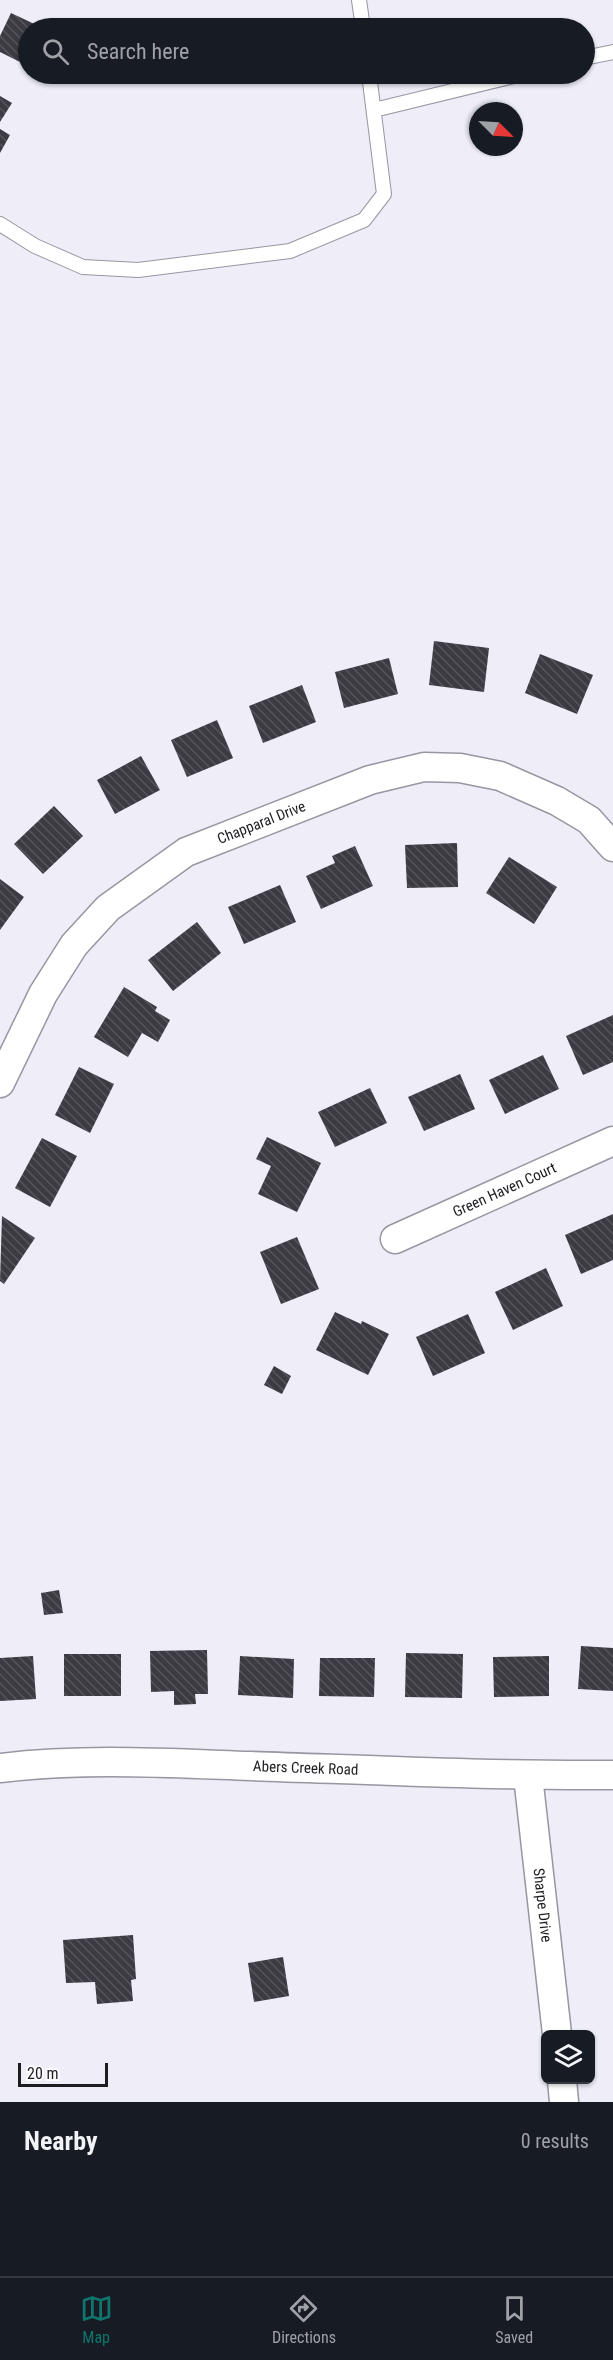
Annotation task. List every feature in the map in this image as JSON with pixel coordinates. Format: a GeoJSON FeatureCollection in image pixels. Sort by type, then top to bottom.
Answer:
{"type":"FeatureCollection","features":[{"type":"Feature","properties":{"kind":"street","name":"Chapparal Drive"},"geometry":{"type":"LineString","coordinates":[[0,1083],[43,994],[74,945],[108,908],[186,852],[370,780],[424,767],[460,768],[500,776],[558,801],[589,820],[613,847]]}},
{"type":"Feature","properties":{"kind":"street","name":"Green Haven Court"},"geometry":{"type":"LineString","coordinates":[[395,1239],[613,1141]]}},
{"type":"Feature","properties":{"kind":"street","name":"Abers Creek Road"},"geometry":{"type":"LineString","coordinates":[[0,1768],[50,1762],[161,1763],[528,1776],[613,1775]]}},
{"type":"Feature","properties":{"kind":"street","name":"Sharpe Drive"},"geometry":{"type":"LineString","coordinates":[[528,1776],[557,2030]]}},
{"type":"Feature","properties":{"kind":"street"},"geometry":{"type":"LineString","coordinates":[[562,2084],[564,2102]]}},
{"type":"Feature","properties":{"kind":"lane"},"geometry":{"type":"LineString","coordinates":[[359,0],[362,18]]}},
{"type":"Feature","properties":{"kind":"lane"},"geometry":{"type":"LineString","coordinates":[[595,56],[613,52]]}},
{"type":"Feature","properties":{"kind":"lane"},"geometry":{"type":"LineString","coordinates":[[0,224],[35,246],[83,267],[138,270],[290,251],[364,220],[384,194],[370,84]]}},
{"type":"Feature","properties":{"kind":"lane"},"geometry":{"type":"LineString","coordinates":[[374,110],[481,84]]}},
{"type":"Feature","properties":{"kind":"building"},"geometry":{"type":"Polygon","coordinates":[[[11,13],[22,18],[18,18],[18,61],[0,52],[0,36],[11,13]]]}},
{"type":"Feature","properties":{"kind":"building"},"geometry":{"type":"Polygon","coordinates":[[[0,96],[12,103],[0,122],[0,96]]]}},
{"type":"Feature","properties":{"kind":"building"},"geometry":{"type":"Polygon","coordinates":[[[0,129],[10,135],[0,153],[0,129]]]}},
{"type":"Feature","properties":{"kind":"building"},"geometry":{"type":"Polygon","coordinates":[[[434,641],[489,648],[484,692],[429,685],[434,641]]]}},
{"type":"Feature","properties":{"kind":"building"},"geometry":{"type":"Polygon","coordinates":[[[540,654],[593,675],[577,714],[525,693],[540,654]]]}},
{"type":"Feature","properties":{"kind":"building"},"geometry":{"type":"Polygon","coordinates":[[[389,658],[398,694],[344,708],[335,672],[389,658]]]}},
{"type":"Feature","properties":{"kind":"building"},"geometry":{"type":"Polygon","coordinates":[[[302,685],[316,722],[263,743],[249,706],[302,685]]]}},
{"type":"Feature","properties":{"kind":"building"},"geometry":{"type":"Polygon","coordinates":[[[217,720],[233,758],[187,777],[171,740],[217,720]]]}},
{"type":"Feature","properties":{"kind":"building"},"geometry":{"type":"Polygon","coordinates":[[[141,756],[160,790],[115,814],[97,780],[141,756]]]}},
{"type":"Feature","properties":{"kind":"building"},"geometry":{"type":"Polygon","coordinates":[[[54,806],[83,836],[43,874],[14,844],[54,806]]]}},
{"type":"Feature","properties":{"kind":"building"},"geometry":{"type":"Polygon","coordinates":[[[457,843],[458,887],[407,888],[405,845],[457,843]]]}},
{"type":"Feature","properties":{"kind":"building"},"geometry":{"type":"Polygon","coordinates":[[[355,846],[373,886],[321,909],[306,876],[335,863],[332,856],[355,846]]]}},
{"type":"Feature","properties":{"kind":"building"},"geometry":{"type":"Polygon","coordinates":[[[509,857],[557,887],[534,924],[486,893],[509,857]]]}},
{"type":"Feature","properties":{"kind":"building"},"geometry":{"type":"Polygon","coordinates":[[[0,879],[24,897],[0,930],[0,879]]]}},
{"type":"Feature","properties":{"kind":"building"},"geometry":{"type":"Polygon","coordinates":[[[280,885],[296,922],[244,944],[228,907],[280,885]]]}},
{"type":"Feature","properties":{"kind":"building"},"geometry":{"type":"Polygon","coordinates":[[[197,922],[221,953],[173,991],[148,960],[197,922]]]}},
{"type":"Feature","properties":{"kind":"building"},"geometry":{"type":"Polygon","coordinates":[[[124,987],[157,1007],[155,1011],[170,1020],[158,1042],[142,1033],[128,1057],[94,1037],[124,987]]]}},
{"type":"Feature","properties":{"kind":"building"},"geometry":{"type":"Polygon","coordinates":[[[613,1015],[613,1062],[583,1075],[566,1036],[613,1015]]]}},
{"type":"Feature","properties":{"kind":"building"},"geometry":{"type":"Polygon","coordinates":[[[543,1055],[559,1089],[505,1114],[489,1080],[543,1055]]]}},
{"type":"Feature","properties":{"kind":"building"},"geometry":{"type":"Polygon","coordinates":[[[79,1067],[114,1084],[90,1133],[55,1115],[79,1067]]]}},
{"type":"Feature","properties":{"kind":"building"},"geometry":{"type":"Polygon","coordinates":[[[460,1074],[475,1109],[424,1131],[408,1097],[460,1074]]]}},
{"type":"Feature","properties":{"kind":"building"},"geometry":{"type":"Polygon","coordinates":[[[370,1088],[387,1123],[335,1147],[318,1112],[370,1088]]]}},
{"type":"Feature","properties":{"kind":"building"},"geometry":{"type":"Polygon","coordinates":[[[267,1137],[321,1163],[297,1212],[258,1194],[271,1166],[256,1159],[267,1137]]]}},
{"type":"Feature","properties":{"kind":"building"},"geometry":{"type":"Polygon","coordinates":[[[42,1138],[77,1156],[50,1207],[15,1188],[42,1138]]]}},
{"type":"Feature","properties":{"kind":"building"},"geometry":{"type":"Polygon","coordinates":[[[613,1214],[613,1260],[581,1274],[565,1235],[613,1214]]]}},
{"type":"Feature","properties":{"kind":"building"},"geometry":{"type":"Polygon","coordinates":[[[2,1216],[35,1238],[4,1284],[0,1281],[2,1216]]]}},
{"type":"Feature","properties":{"kind":"building"},"geometry":{"type":"Polygon","coordinates":[[[297,1237],[319,1289],[281,1304],[260,1252],[297,1237]]]}},
{"type":"Feature","properties":{"kind":"building"},"geometry":{"type":"Polygon","coordinates":[[[546,1268],[563,1306],[513,1330],[495,1292],[546,1268]]]}},
{"type":"Feature","properties":{"kind":"building"},"geometry":{"type":"Polygon","coordinates":[[[335,1312],[361,1324],[362,1321],[389,1334],[368,1375],[316,1350],[335,1312]]]}},
{"type":"Feature","properties":{"kind":"building"},"geometry":{"type":"Polygon","coordinates":[[[468,1314],[485,1353],[433,1376],[416,1337],[468,1314]]]}},
{"type":"Feature","properties":{"kind":"building"},"geometry":{"type":"Polygon","coordinates":[[[274,1366],[291,1376],[282,1394],[264,1385],[274,1366]]]}},
{"type":"Feature","properties":{"kind":"building"},"geometry":{"type":"Polygon","coordinates":[[[59,1590],[63,1613],[44,1615],[41,1593],[59,1590]]]}},
{"type":"Feature","properties":{"kind":"building"},"geometry":{"type":"Polygon","coordinates":[[[581,1646],[613,1648],[613,1691],[578,1689],[581,1646]]]}},
{"type":"Feature","properties":{"kind":"building"},"geometry":{"type":"Polygon","coordinates":[[[207,1650],[208,1694],[195,1694],[196,1704],[174,1705],[174,1691],[151,1692],[150,1651],[207,1650]]]}},
{"type":"Feature","properties":{"kind":"building"},"geometry":{"type":"Polygon","coordinates":[[[406,1653],[463,1654],[462,1698],[405,1697],[406,1653]]]}},
{"type":"Feature","properties":{"kind":"building"},"geometry":{"type":"Polygon","coordinates":[[[64,1654],[121,1654],[121,1696],[64,1696],[64,1654]]]}},
{"type":"Feature","properties":{"kind":"building"},"geometry":{"type":"Polygon","coordinates":[[[33,1656],[36,1699],[0,1701],[0,1658],[33,1656]]]}},
{"type":"Feature","properties":{"kind":"building"},"geometry":{"type":"Polygon","coordinates":[[[240,1656],[294,1659],[293,1698],[238,1695],[240,1656]]]}},
{"type":"Feature","properties":{"kind":"building"},"geometry":{"type":"Polygon","coordinates":[[[549,1656],[549,1696],[494,1697],[493,1657],[549,1656]]]}},
{"type":"Feature","properties":{"kind":"building"},"geometry":{"type":"Polygon","coordinates":[[[320,1658],[375,1658],[374,1697],[319,1696],[320,1658]]]}},
{"type":"Feature","properties":{"kind":"building"},"geometry":{"type":"Polygon","coordinates":[[[133,1935],[136,1979],[131,1980],[133,2001],[97,2004],[95,1982],[66,1983],[63,1940],[133,1935]]]}},
{"type":"Feature","properties":{"kind":"building"},"geometry":{"type":"Polygon","coordinates":[[[283,1957],[289,1996],[254,2002],[248,1963],[283,1957]]]}}]}
